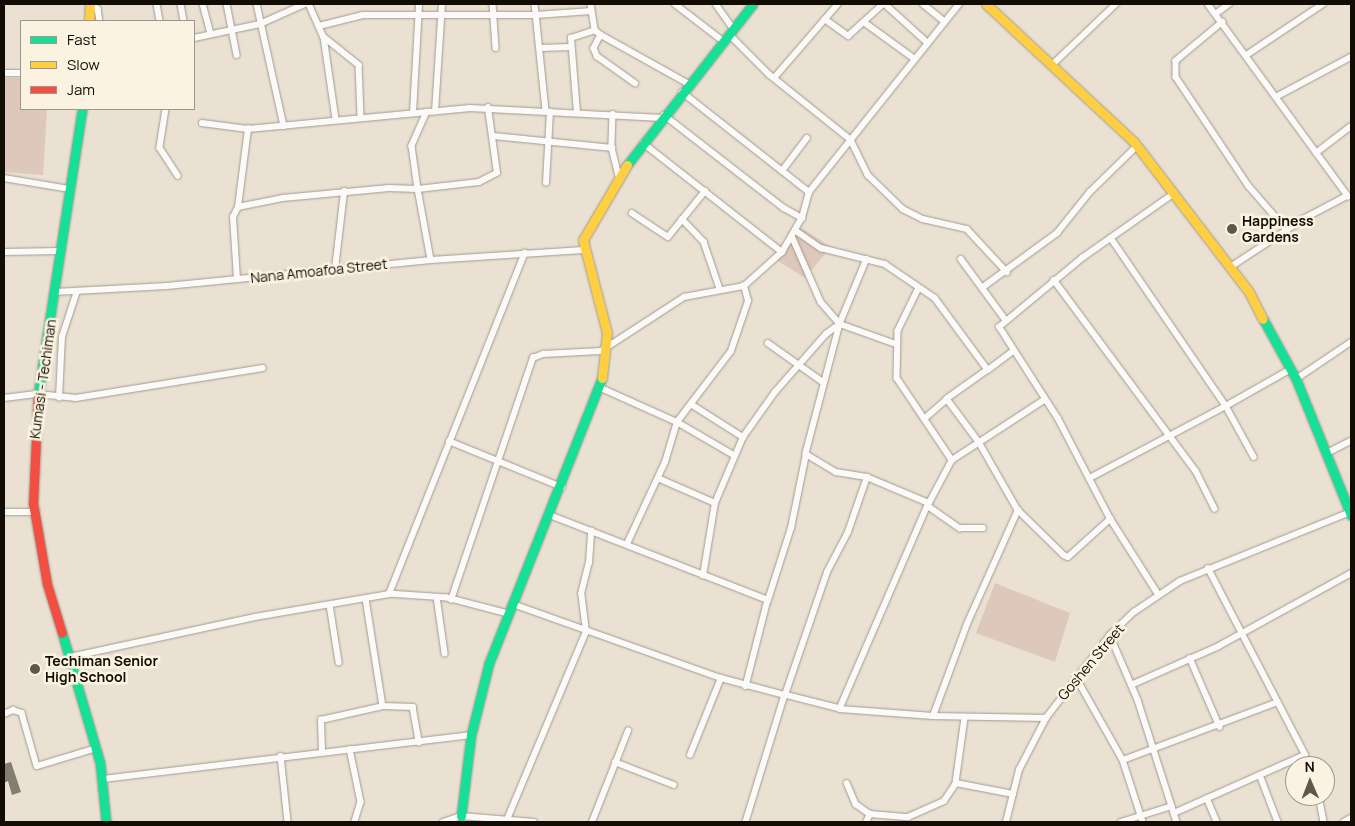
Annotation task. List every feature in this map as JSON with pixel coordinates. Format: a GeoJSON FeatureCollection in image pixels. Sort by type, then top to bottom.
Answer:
{"type":"FeatureCollection","features":[{"type":"Feature","properties":{"kind":"main road"},"geometry":{"type":"LineString","coordinates":[[89,20],[90,4]]}},
{"type":"Feature","properties":{"kind":"main road"},"geometry":{"type":"LineString","coordinates":[[461,816],[471,735],[485,676],[508,614],[562,487],[599,387],[608,347],[583,250],[586,232],[619,176],[643,143],[753,4]]}},
{"type":"Feature","properties":{"kind":"main road"},"geometry":{"type":"LineString","coordinates":[[986,4],[1053,64],[1137,146],[1249,292],[1296,379],[1351,513]]}},
{"type":"Feature","properties":{"kind":"main road","name":"Kumasi - Techiman"},"geometry":{"type":"LineString","coordinates":[[82,110],[72,190],[38,394],[33,442],[34,512],[47,584],[97,748],[103,779],[106,822]]}},
{"type":"Feature","properties":{"kind":"street"},"geometry":{"type":"LineString","coordinates":[[90,4],[98,9],[100,20]]}},
{"type":"Feature","properties":{"kind":"street"},"geometry":{"type":"LineString","coordinates":[[157,4],[160,20]]}},
{"type":"Feature","properties":{"kind":"street"},"geometry":{"type":"LineString","coordinates":[[181,4],[184,20]]}},
{"type":"Feature","properties":{"kind":"street"},"geometry":{"type":"LineString","coordinates":[[203,4],[210,34]]}},
{"type":"Feature","properties":{"kind":"street"},"geometry":{"type":"LineString","coordinates":[[227,4],[237,55]]}},
{"type":"Feature","properties":{"kind":"street"},"geometry":{"type":"LineString","coordinates":[[257,4],[284,126]]}},
{"type":"Feature","properties":{"kind":"street"},"geometry":{"type":"LineString","coordinates":[[195,38],[260,24],[305,4]]}},
{"type":"Feature","properties":{"kind":"street"},"geometry":{"type":"LineString","coordinates":[[309,4],[324,37],[336,119]]}},
{"type":"Feature","properties":{"kind":"street"},"geometry":{"type":"LineString","coordinates":[[413,113],[418,4]]}},
{"type":"Feature","properties":{"kind":"street"},"geometry":{"type":"LineString","coordinates":[[435,112],[442,4]]}},
{"type":"Feature","properties":{"kind":"street"},"geometry":{"type":"LineString","coordinates":[[492,4],[496,48]]}},
{"type":"Feature","properties":{"kind":"street"},"geometry":{"type":"LineString","coordinates":[[535,4],[548,111],[546,183]]}},
{"type":"Feature","properties":{"kind":"street"},"geometry":{"type":"LineString","coordinates":[[591,4],[591,11],[598,32],[594,48],[597,56],[635,83]]}},
{"type":"Feature","properties":{"kind":"street"},"geometry":{"type":"LineString","coordinates":[[675,4],[728,34],[775,77],[851,140],[868,175],[903,210],[918,218],[967,229],[1007,272]]}},
{"type":"Feature","properties":{"kind":"street"},"geometry":{"type":"LineString","coordinates":[[716,4],[728,34]]}},
{"type":"Feature","properties":{"kind":"street"},"geometry":{"type":"LineString","coordinates":[[775,77],[838,4]]}},
{"type":"Feature","properties":{"kind":"street"},"geometry":{"type":"LineString","coordinates":[[825,19],[848,36],[884,4],[928,43]]}},
{"type":"Feature","properties":{"kind":"street"},"geometry":{"type":"LineString","coordinates":[[923,4],[945,22]]}},
{"type":"Feature","properties":{"kind":"street"},"geometry":{"type":"LineString","coordinates":[[451,600],[533,358],[543,354],[594,353],[608,347],[684,297],[744,286],[782,252],[802,218],[809,192],[959,4]]}},
{"type":"Feature","properties":{"kind":"street"},"geometry":{"type":"LineString","coordinates":[[1053,64],[1116,4]]}},
{"type":"Feature","properties":{"kind":"street"},"geometry":{"type":"LineString","coordinates":[[1208,4],[1248,54],[1316,153],[1350,195],[1288,230],[1230,268]]}},
{"type":"Feature","properties":{"kind":"street"},"geometry":{"type":"LineString","coordinates":[[1217,14],[1229,4]]}},
{"type":"Feature","properties":{"kind":"street"},"geometry":{"type":"LineString","coordinates":[[1248,54],[1323,4]]}},
{"type":"Feature","properties":{"kind":"street"},"geometry":{"type":"LineString","coordinates":[[319,26],[363,15],[440,17],[536,15],[591,11]]}},
{"type":"Feature","properties":{"kind":"street"},"geometry":{"type":"LineString","coordinates":[[864,22],[916,59]]}},
{"type":"Feature","properties":{"kind":"street"},"geometry":{"type":"LineString","coordinates":[[1223,22],[1176,62],[1176,78],[1248,185],[1288,230]]}},
{"type":"Feature","properties":{"kind":"street"},"geometry":{"type":"LineString","coordinates":[[577,112],[570,47],[571,38],[598,32],[689,84]]}},
{"type":"Feature","properties":{"kind":"street"},"geometry":{"type":"LineString","coordinates":[[324,37],[359,65],[361,117]]}},
{"type":"Feature","properties":{"kind":"street"},"geometry":{"type":"LineString","coordinates":[[541,48],[570,47]]}},
{"type":"Feature","properties":{"kind":"street"},"geometry":{"type":"LineString","coordinates":[[1276,97],[1351,57]]}},
{"type":"Feature","properties":{"kind":"street"},"geometry":{"type":"LineString","coordinates":[[4,73],[20,73]]}},
{"type":"Feature","properties":{"kind":"street"},"geometry":{"type":"LineString","coordinates":[[682,92],[809,192]]}},
{"type":"Feature","properties":{"kind":"street"},"geometry":{"type":"LineString","coordinates":[[238,207],[283,198],[344,192],[418,189],[479,182],[497,173],[494,136],[488,108]]}},
{"type":"Feature","properties":{"kind":"street"},"geometry":{"type":"LineString","coordinates":[[202,123],[248,129],[336,119],[488,108],[663,117],[802,218]]}},
{"type":"Feature","properties":{"kind":"street"},"geometry":{"type":"LineString","coordinates":[[166,110],[160,148],[178,176]]}},
{"type":"Feature","properties":{"kind":"street"},"geometry":{"type":"LineString","coordinates":[[427,112],[412,146],[431,260]]}},
{"type":"Feature","properties":{"kind":"street"},"geometry":{"type":"LineString","coordinates":[[613,114],[612,148],[619,176]]}},
{"type":"Feature","properties":{"kind":"street"},"geometry":{"type":"LineString","coordinates":[[1316,153],[1351,126]]}},
{"type":"Feature","properties":{"kind":"street"},"geometry":{"type":"LineString","coordinates":[[237,279],[233,217],[238,207],[248,129]]}},
{"type":"Feature","properties":{"kind":"street"},"geometry":{"type":"LineString","coordinates":[[494,136],[612,148]]}},
{"type":"Feature","properties":{"kind":"street"},"geometry":{"type":"LineString","coordinates":[[782,171],[807,138]]}},
{"type":"Feature","properties":{"kind":"street"},"geometry":{"type":"LineString","coordinates":[[643,143],[782,252]]}},
{"type":"Feature","properties":{"kind":"street"},"geometry":{"type":"LineString","coordinates":[[983,287],[1007,272],[1057,233],[1090,192],[1137,146]]}},
{"type":"Feature","properties":{"kind":"street"},"geometry":{"type":"LineString","coordinates":[[4,178],[72,190]]}},
{"type":"Feature","properties":{"kind":"street"},"geometry":{"type":"LineString","coordinates":[[632,213],[668,237],[704,191]]}},
{"type":"Feature","properties":{"kind":"street"},"geometry":{"type":"LineString","coordinates":[[335,269],[344,192]]}},
{"type":"Feature","properties":{"kind":"street"},"geometry":{"type":"LineString","coordinates":[[1157,593],[1110,519],[1090,478],[1044,400],[1000,334],[1005,319],[1054,280],[1173,194]]}},
{"type":"Feature","properties":{"kind":"street"},"geometry":{"type":"LineString","coordinates":[[682,219],[704,242],[720,289]]}},
{"type":"Feature","properties":{"kind":"street"},"geometry":{"type":"LineString","coordinates":[[794,233],[821,248],[885,264],[935,298],[988,370]]}},
{"type":"Feature","properties":{"kind":"street"},"geometry":{"type":"LineString","coordinates":[[794,233],[821,302],[840,324],[896,344]]}},
{"type":"Feature","properties":{"kind":"street"},"geometry":{"type":"LineString","coordinates":[[1111,238],[1226,406],[1254,457]]}},
{"type":"Feature","properties":{"kind":"street","name":"Nana Amoafoa Street"},"geometry":{"type":"LineString","coordinates":[[56,292],[237,279],[431,260],[583,250]]}},
{"type":"Feature","properties":{"kind":"street"},"geometry":{"type":"LineString","coordinates":[[4,252],[62,251]]}},
{"type":"Feature","properties":{"kind":"street"},"geometry":{"type":"LineString","coordinates":[[389,594],[448,441],[525,253]]}},
{"type":"Feature","properties":{"kind":"street"},"geometry":{"type":"LineString","coordinates":[[746,686],[768,600],[791,528],[823,382],[840,324],[867,259]]}},
{"type":"Feature","properties":{"kind":"street"},"geometry":{"type":"LineString","coordinates":[[961,259],[1005,319]]}},
{"type":"Feature","properties":{"kind":"street"},"geometry":{"type":"LineString","coordinates":[[1054,280],[1168,436],[1196,471],[1215,510]]}},
{"type":"Feature","properties":{"kind":"street"},"geometry":{"type":"LineString","coordinates":[[627,544],[658,478],[677,422],[731,351],[748,301],[744,286]]}},
{"type":"Feature","properties":{"kind":"street"},"geometry":{"type":"LineString","coordinates":[[919,288],[898,331],[896,344],[897,378],[952,460]]}},
{"type":"Feature","properties":{"kind":"street"},"geometry":{"type":"LineString","coordinates":[[59,398],[62,337],[77,290]]}},
{"type":"Feature","properties":{"kind":"street"},"geometry":{"type":"LineString","coordinates":[[703,576],[715,503],[743,437],[798,368],[840,324]]}},
{"type":"Feature","properties":{"kind":"street"},"geometry":{"type":"LineString","coordinates":[[1296,379],[1351,342]]}},
{"type":"Feature","properties":{"kind":"street"},"geometry":{"type":"LineString","coordinates":[[768,343],[798,368],[823,382]]}},
{"type":"Feature","properties":{"kind":"street"},"geometry":{"type":"LineString","coordinates":[[924,419],[947,399],[1012,352]]}},
{"type":"Feature","properties":{"kind":"street"},"geometry":{"type":"LineString","coordinates":[[4,398],[38,394],[59,398],[87,397],[263,368]]}},
{"type":"Feature","properties":{"kind":"street"},"geometry":{"type":"LineString","coordinates":[[1090,478],[1226,406],[1291,369]]}},
{"type":"Feature","properties":{"kind":"street"},"geometry":{"type":"LineString","coordinates":[[599,387],[677,422],[734,455]]}},
{"type":"Feature","properties":{"kind":"street"},"geometry":{"type":"LineString","coordinates":[[947,399],[979,442],[1018,510],[1068,557],[1110,519]]}},
{"type":"Feature","properties":{"kind":"street"},"geometry":{"type":"LineString","coordinates":[[840,709],[928,504],[952,460],[1044,400]]}},
{"type":"Feature","properties":{"kind":"street"},"geometry":{"type":"LineString","coordinates":[[691,404],[743,437]]}},
{"type":"Feature","properties":{"kind":"street"},"geometry":{"type":"LineString","coordinates":[[448,441],[498,459],[562,487]]}},
{"type":"Feature","properties":{"kind":"street"},"geometry":{"type":"LineString","coordinates":[[1327,453],[1351,441]]}},
{"type":"Feature","properties":{"kind":"street"},"geometry":{"type":"LineString","coordinates":[[806,454],[836,472],[867,477],[928,504],[960,528],[982,528]]}},
{"type":"Feature","properties":{"kind":"street"},"geometry":{"type":"LineString","coordinates":[[746,822],[785,695],[827,572],[848,532],[867,477]]}},
{"type":"Feature","properties":{"kind":"street"},"geometry":{"type":"LineString","coordinates":[[658,478],[715,503]]}},
{"type":"Feature","properties":{"kind":"street"},"geometry":{"type":"LineString","coordinates":[[934,716],[966,624],[1018,510]]}},
{"type":"Feature","properties":{"kind":"street"},"geometry":{"type":"LineString","coordinates":[[4,512],[34,512]]}},
{"type":"Feature","properties":{"kind":"street","name":"Goshen Street"},"geometry":{"type":"LineString","coordinates":[[1006,822],[1013,794],[1031,743],[1046,718],[1110,635],[1157,593],[1208,569],[1351,513]]}},
{"type":"Feature","properties":{"kind":"street"},"geometry":{"type":"LineString","coordinates":[[550,515],[768,600]]}},
{"type":"Feature","properties":{"kind":"street"},"geometry":{"type":"LineString","coordinates":[[507,821],[586,632],[581,594],[589,563],[591,531]]}},
{"type":"Feature","properties":{"kind":"street"},"geometry":{"type":"LineString","coordinates":[[1174,813],[1305,755],[1244,632],[1208,569]]}},
{"type":"Feature","properties":{"kind":"street"},"geometry":{"type":"LineString","coordinates":[[1131,684],[1244,632],[1351,573]]}},
{"type":"Feature","properties":{"kind":"street"},"geometry":{"type":"LineString","coordinates":[[70,657],[255,617],[389,594],[437,597],[508,614]]}},
{"type":"Feature","properties":{"kind":"street"},"geometry":{"type":"LineString","coordinates":[[437,597],[444,653]]}},
{"type":"Feature","properties":{"kind":"street"},"geometry":{"type":"LineString","coordinates":[[366,599],[383,706]]}},
{"type":"Feature","properties":{"kind":"street"},"geometry":{"type":"LineString","coordinates":[[513,604],[586,632],[721,678],[840,709],[965,718],[1046,718]]}},
{"type":"Feature","properties":{"kind":"street"},"geometry":{"type":"LineString","coordinates":[[330,605],[339,662]]}},
{"type":"Feature","properties":{"kind":"street"},"geometry":{"type":"LineString","coordinates":[[1110,635],[1131,684],[1155,749],[1177,822]]}},
{"type":"Feature","properties":{"kind":"street"},"geometry":{"type":"LineString","coordinates":[[1190,658],[1220,727]]}},
{"type":"Feature","properties":{"kind":"street"},"geometry":{"type":"LineString","coordinates":[[1076,677],[1123,760],[1142,814],[1143,822]]}},
{"type":"Feature","properties":{"kind":"street"},"geometry":{"type":"LineString","coordinates":[[690,755],[721,678]]}},
{"type":"Feature","properties":{"kind":"street"},"geometry":{"type":"LineString","coordinates":[[1123,760],[1220,727],[1278,702]]}},
{"type":"Feature","properties":{"kind":"street"},"geometry":{"type":"LineString","coordinates":[[322,751],[321,720],[383,706],[413,707],[419,742]]}},
{"type":"Feature","properties":{"kind":"street"},"geometry":{"type":"LineString","coordinates":[[4,714],[22,713],[37,766],[97,748]]}},
{"type":"Feature","properties":{"kind":"street"},"geometry":{"type":"LineString","coordinates":[[847,783],[856,804],[870,814],[918,815],[944,801],[956,783],[965,718]]}},
{"type":"Feature","properties":{"kind":"street"},"geometry":{"type":"LineString","coordinates":[[592,822],[628,731]]}},
{"type":"Feature","properties":{"kind":"street"},"geometry":{"type":"LineString","coordinates":[[103,779],[322,751],[471,735]]}},
{"type":"Feature","properties":{"kind":"street"},"geometry":{"type":"LineString","coordinates":[[350,749],[361,802],[355,822]]}},
{"type":"Feature","properties":{"kind":"street"},"geometry":{"type":"LineString","coordinates":[[281,756],[288,822]]}},
{"type":"Feature","properties":{"kind":"street"},"geometry":{"type":"LineString","coordinates":[[615,762],[674,785]]}},
{"type":"Feature","properties":{"kind":"street"},"geometry":{"type":"LineString","coordinates":[[1260,775],[1278,822]]}},
{"type":"Feature","properties":{"kind":"street"},"geometry":{"type":"LineString","coordinates":[[956,783],[1013,794]]}},
{"type":"Feature","properties":{"kind":"street"},"geometry":{"type":"LineString","coordinates":[[1207,798],[1217,822]]}},
{"type":"Feature","properties":{"kind":"street"},"geometry":{"type":"LineString","coordinates":[[1121,822],[1172,806]]}},
{"type":"Feature","properties":{"kind":"street"},"geometry":{"type":"LineString","coordinates":[[1321,806],[1324,822]]}},
{"type":"Feature","properties":{"kind":"street"},"geometry":{"type":"LineString","coordinates":[[866,822],[870,814]]}},
{"type":"Feature","properties":{"kind":"street"},"geometry":{"type":"LineString","coordinates":[[443,822],[461,816],[534,822]]}},
{"type":"Feature","properties":{"kind":"street"},"geometry":{"type":"LineString","coordinates":[[1344,822],[1351,818]]}},
{"type":"Feature","properties":{"kind":"shaded area"},"geometry":{"type":"Polygon","coordinates":[[[4,78],[20,78],[20,110],[47,110],[43,175],[4,172],[4,78]]]}},
{"type":"Feature","properties":{"kind":"shaded area"},"geometry":{"type":"Polygon","coordinates":[[[800,227],[831,247],[805,278],[775,259],[800,227]]]}},
{"type":"Feature","properties":{"kind":"shaded area"},"geometry":{"type":"Polygon","coordinates":[[[995,583],[1070,613],[1055,662],[976,633],[995,583]]]}},
{"type":"Feature","properties":{"kind":"building"},"geometry":{"type":"Polygon","coordinates":[[[11,762],[21,792],[12,795],[8,781],[4,783],[4,764],[11,762]]]}},
{"type":"Feature","properties":{"kind":"traffic: fast"},"geometry":{"type":"LineString","coordinates":[[627,165],[753,4]]}},
{"type":"Feature","properties":{"kind":"traffic: fast"},"geometry":{"type":"LineString","coordinates":[[38,394],[82,110]]}},
{"type":"Feature","properties":{"kind":"traffic: fast"},"geometry":{"type":"LineString","coordinates":[[1263,319],[1296,379],[1351,515]]}},
{"type":"Feature","properties":{"kind":"traffic: fast"},"geometry":{"type":"LineString","coordinates":[[461,816],[471,735],[489,663],[602,378]]}},
{"type":"Feature","properties":{"kind":"traffic: fast"},"geometry":{"type":"LineString","coordinates":[[62,633],[100,763],[106,822]]}},
{"type":"Feature","properties":{"kind":"traffic: slow"},"geometry":{"type":"LineString","coordinates":[[89,20],[90,4]]}},
{"type":"Feature","properties":{"kind":"traffic: slow"},"geometry":{"type":"LineString","coordinates":[[986,4],[1134,142],[1249,292],[1263,319]]}},
{"type":"Feature","properties":{"kind":"traffic: slow"},"geometry":{"type":"LineString","coordinates":[[602,378],[607,333],[583,240],[627,165]]}},
{"type":"Feature","properties":{"kind":"traffic: jam"},"geometry":{"type":"LineString","coordinates":[[38,394],[33,503],[47,584],[62,633]]}},
{"type":"Feature","properties":{"kind":"place","name":"Happiness Gardens"},"geometry":{"type":"Point","coordinates":[1232,229]}},
{"type":"Feature","properties":{"kind":"place","name":"Techiman Senior High School"},"geometry":{"type":"Point","coordinates":[35,669]}}]}
